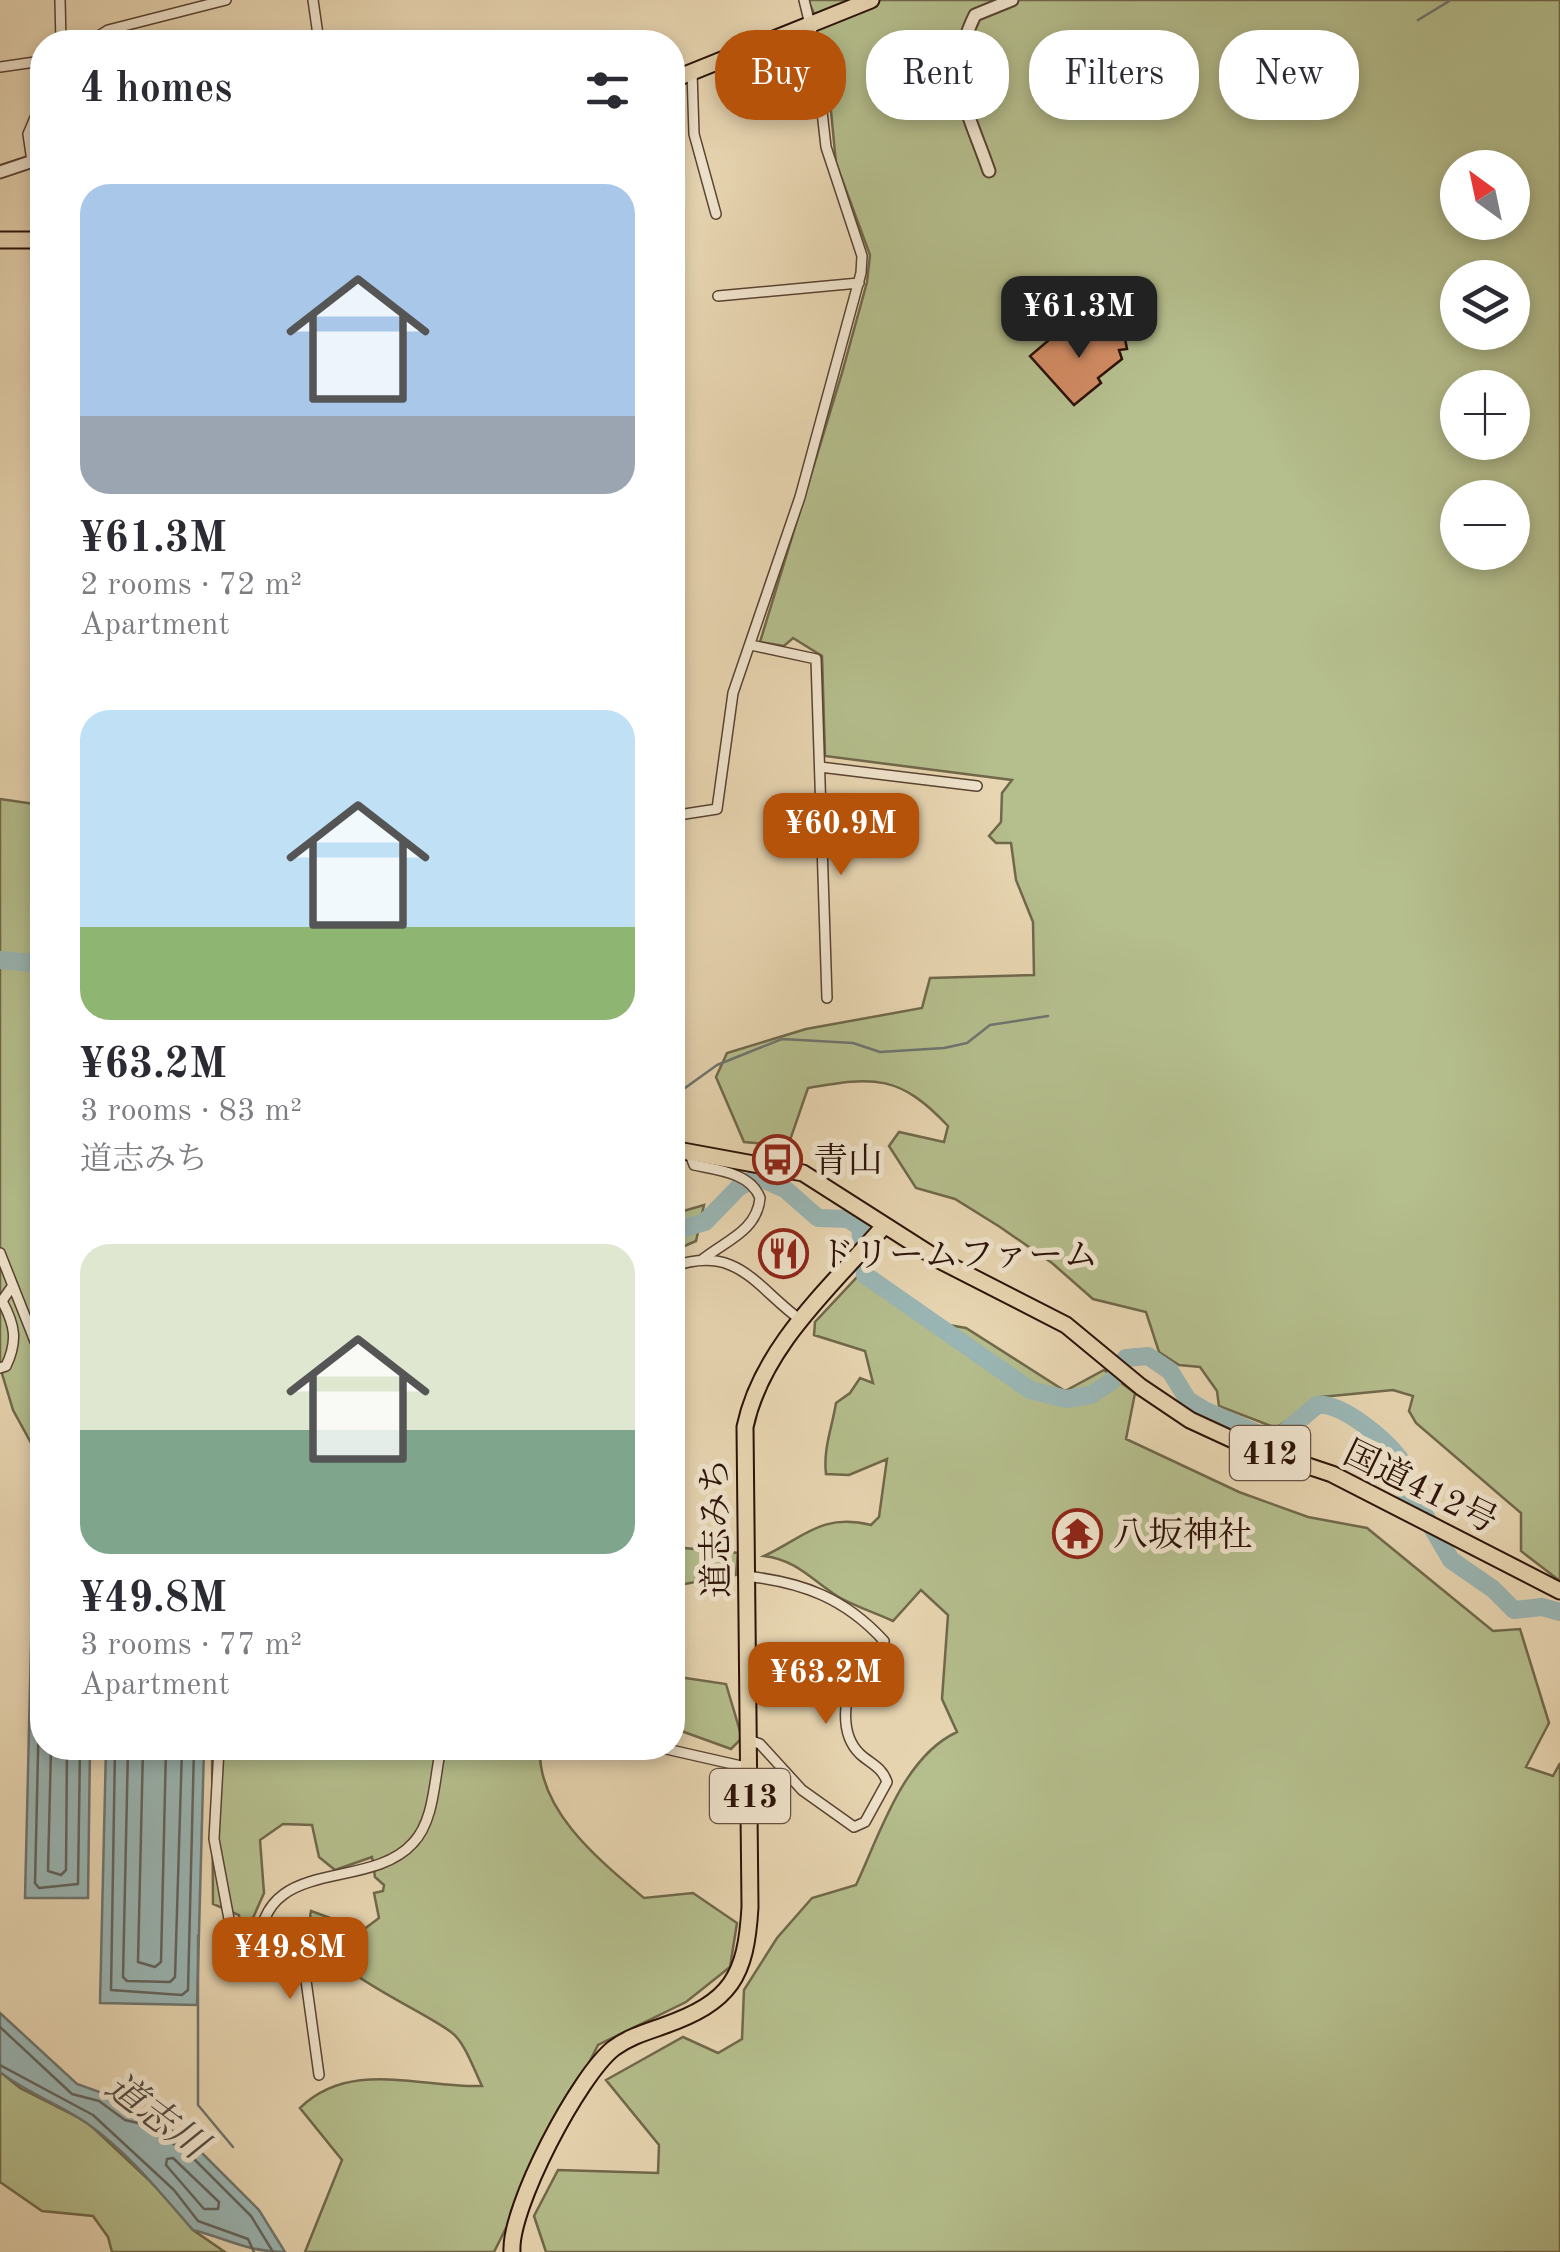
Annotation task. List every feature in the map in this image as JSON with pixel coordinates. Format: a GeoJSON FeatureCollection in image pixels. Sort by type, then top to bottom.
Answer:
{"type":"FeatureCollection","features":[{"type":"Feature","properties":{"kind":"highway"},"geometry":{"type":"LineString","coordinates":[[795,30],[871,0]]}},
{"type":"Feature","properties":{"kind":"highway"},"geometry":{"type":"LineString","coordinates":[[685,75],[715,63]]}},
{"type":"Feature","properties":{"kind":"highway"},"geometry":{"type":"LineString","coordinates":[[0,240],[30,240]]}},
{"type":"Feature","properties":{"kind":"highway","name":"国道412号"},"geometry":{"type":"LineString","coordinates":[[685,1153],[780,1165],[803,1173],[941,1261],[1042,1310],[1190,1420],[1242,1444],[1332,1474],[1560,1590]]}},
{"type":"Feature","properties":{"kind":"highway","name":"道志みち"},"geometry":{"type":"LineString","coordinates":[[512,2252],[513,2226],[522,2200],[597,2064],[629,2039],[708,2006],[740,1972],[750,1907],[744,1444],[748,1412],[765,1369],[884,1226]]}},
{"type":"Feature","properties":{"kind":"street"},"geometry":{"type":"LineString","coordinates":[[60,0],[61,30]]}},
{"type":"Feature","properties":{"kind":"street"},"geometry":{"type":"LineString","coordinates":[[108,30],[226,0]]}},
{"type":"Feature","properties":{"kind":"street"},"geometry":{"type":"LineString","coordinates":[[313,0],[317,30]]}},
{"type":"Feature","properties":{"kind":"street"},"geometry":{"type":"LineString","coordinates":[[685,814],[716,809],[725,728],[800,497],[862,256],[826,147],[804,0]]}},
{"type":"Feature","properties":{"kind":"street"},"geometry":{"type":"LineString","coordinates":[[988,170],[959,80],[959,48],[975,16],[1012,0]]}},
{"type":"Feature","properties":{"kind":"street"},"geometry":{"type":"LineString","coordinates":[[0,67],[30,63]]}},
{"type":"Feature","properties":{"kind":"street"},"geometry":{"type":"LineString","coordinates":[[692,72],[694,134],[716,214]]}},
{"type":"Feature","properties":{"kind":"street"},"geometry":{"type":"LineString","coordinates":[[0,172],[30,162]]}},
{"type":"Feature","properties":{"kind":"street"},"geometry":{"type":"LineString","coordinates":[[718,296],[858,282]]}},
{"type":"Feature","properties":{"kind":"street"},"geometry":{"type":"LineString","coordinates":[[751,645],[816,659],[827,998]]}},
{"type":"Feature","properties":{"kind":"street"},"geometry":{"type":"LineString","coordinates":[[820,767],[977,786]]}},
{"type":"Feature","properties":{"kind":"street"},"geometry":{"type":"LineString","coordinates":[[685,1264],[704,1259],[740,1234],[754,1217],[760,1198],[752,1184],[691,1163],[690,1154]]}},
{"type":"Feature","properties":{"kind":"street"},"geometry":{"type":"LineString","coordinates":[[0,1253],[30,1332]]}},
{"type":"Feature","properties":{"kind":"street"},"geometry":{"type":"LineString","coordinates":[[704,1259],[750,1275],[802,1321]]}},
{"type":"Feature","properties":{"kind":"street"},"geometry":{"type":"LineString","coordinates":[[0,1368],[6,1366],[14,1343],[14,1324],[2,1302],[11,1288]]}},
{"type":"Feature","properties":{"kind":"street"},"geometry":{"type":"LineString","coordinates":[[745,1576],[806,1586],[863,1618],[884,1641],[876,1652],[858,1660],[844,1718],[852,1744],[884,1772],[887,1782],[864,1822],[854,1827],[802,1790],[760,1744],[749,1740]]}},
{"type":"Feature","properties":{"kind":"street"},"geometry":{"type":"LineString","coordinates":[[685,1753],[750,1768]]}},
{"type":"Feature","properties":{"kind":"street"},"geometry":{"type":"LineString","coordinates":[[218,1760],[214,1839],[239,1958],[256,1960],[266,1913],[286,1892],[394,1857],[410,1847],[428,1819],[439,1760]]}},
{"type":"Feature","properties":{"kind":"street"},"geometry":{"type":"LineString","coordinates":[[260,1931],[293,1932],[300,1937],[319,2075]]}},
{"type":"Feature","properties":{"kind":"green space"},"geometry":{"type":"Polygon","coordinates":[[[808,0],[1560,0],[1560,1581],[1521,1551],[1521,1513],[1416,1423],[1409,1411],[1413,1396],[1393,1390],[1321,1397],[1276,1428],[1219,1406],[1217,1391],[1200,1367],[1179,1365],[1159,1352],[1146,1312],[1093,1299],[1052,1263],[1000,1227],[955,1199],[916,1188],[889,1146],[899,1132],[944,1142],[948,1126],[900,1088],[869,1081],[808,1088],[788,1146],[744,1142],[716,1077],[727,1053],[806,1029],[922,1008],[930,978],[1034,975],[1033,922],[1016,880],[1011,843],[996,843],[989,836],[1001,822],[1002,793],[1012,780],[825,756],[822,656],[793,638],[784,646],[760,642],[842,373],[867,282],[870,255],[836,163],[832,120],[846,120],[846,30],[814,30],[820,27],[808,0]]]}},
{"type":"Feature","properties":{"kind":"green space"},"geometry":{"type":"Polygon","coordinates":[[[0,799],[30,803],[30,1441],[13,1410],[0,1367],[0,799]]]}},
{"type":"Feature","properties":{"kind":"green space"},"geometry":{"type":"Polygon","coordinates":[[[704,1205],[696,1241],[685,1246],[685,1211],[704,1205]]]}},
{"type":"Feature","properties":{"kind":"green space"},"geometry":{"type":"Polygon","coordinates":[[[859,1275],[920,1320],[966,1328],[1065,1391],[1104,1370],[1135,1393],[1126,1439],[1239,1492],[1308,1517],[1367,1528],[1493,1631],[1520,1629],[1549,1723],[1526,1767],[1553,1776],[1560,1763],[1560,2252],[546,2252],[534,2216],[558,2170],[658,2173],[659,2145],[606,2080],[683,2037],[718,2053],[742,2039],[744,1990],[777,1938],[812,1898],[856,1885],[908,1778],[922,1759],[957,1732],[942,1699],[948,1615],[921,1590],[893,1621],[840,1598],[793,1565],[764,1556],[814,1529],[839,1522],[871,1525],[879,1517],[887,1459],[849,1475],[826,1474],[825,1465],[836,1403],[850,1393],[860,1378],[873,1383],[865,1351],[814,1335],[815,1322],[859,1275]]]}},
{"type":"Feature","properties":{"kind":"green space"},"geometry":{"type":"Polygon","coordinates":[[[685,1548],[738,1553],[736,1575],[685,1584],[685,1548]]]}},
{"type":"Feature","properties":{"kind":"green space"},"geometry":{"type":"Polygon","coordinates":[[[685,1678],[726,1684],[742,1738],[731,1749],[685,1732],[685,1678]]]}},
{"type":"Feature","properties":{"kind":"green space"},"geometry":{"type":"Polygon","coordinates":[[[212,1760],[541,1760],[549,1792],[574,1832],[644,1898],[693,1893],[737,1923],[730,1967],[686,2002],[598,2045],[494,2252],[305,2252],[342,2160],[300,2108],[320,2093],[363,2080],[482,2086],[465,2049],[451,2032],[341,1964],[323,1947],[312,1929],[311,1911],[363,1930],[379,1918],[374,1893],[383,1891],[384,1885],[375,1877],[372,1857],[335,1870],[319,1857],[312,1825],[283,1824],[260,1840],[264,1893],[241,1945],[239,1915],[213,1904],[212,1760]]]}},
{"type":"Feature","properties":{"kind":"green space"},"geometry":{"type":"Polygon","coordinates":[[[0,2072],[20,2088],[87,2122],[167,2197],[193,2230],[225,2252],[112,2252],[108,2237],[93,2216],[42,2211],[0,2182],[0,2072]]]}},
{"type":"Feature","properties":{"kind":"water"},"geometry":{"type":"Polygon","coordinates":[[[30,1687],[30,1760],[90,1760],[88,1898],[25,1898],[30,1687]]]}},
{"type":"Feature","properties":{"kind":"water"},"geometry":{"type":"Polygon","coordinates":[[[106,1760],[204,1760],[197,2005],[100,2003],[106,1760]]]}},
{"type":"Feature","properties":{"kind":"water"},"geometry":{"type":"Polygon","coordinates":[[[0,2013],[77,2084],[108,2095],[129,2111],[148,2114],[196,2147],[259,2210],[285,2252],[249,2247],[193,2230],[103,2135],[0,2072],[0,2013]]]}},
{"type":"Feature","properties":{"kind":"building"},"geometry":{"type":"Polygon","coordinates":[[[1088,326],[1099,339],[1124,334],[1127,349],[1119,350],[1122,359],[1074,405],[1030,356],[1063,328],[1072,339],[1088,326]]]}},
{"type":"Feature","properties":{"kind":"waterway"},"geometry":{"type":"LineString","coordinates":[[1418,20],[1451,0]]}},
{"type":"Feature","properties":{"kind":"waterway"},"geometry":{"type":"LineString","coordinates":[[0,960],[30,963]]}},
{"type":"Feature","properties":{"kind":"waterway"},"geometry":{"type":"LineString","coordinates":[[685,1088],[717,1065],[782,1039],[853,1043],[880,1052],[944,1048],[967,1043],[990,1025],[1048,1016]]}},
{"type":"Feature","properties":{"kind":"waterway"},"geometry":{"type":"LineString","coordinates":[[685,1228],[705,1222],[739,1187],[758,1177],[785,1189],[818,1218],[848,1219],[860,1227],[865,1275],[1030,1390],[1066,1399],[1091,1395],[1112,1381],[1126,1358],[1148,1356],[1170,1371],[1188,1400],[1264,1436],[1279,1437],[1317,1405],[1339,1410],[1374,1433],[1400,1459],[1392,1477],[1420,1507],[1451,1560],[1493,1589],[1514,1610],[1542,1607],[1560,1612]]}},
{"type":"Feature","properties":{"kind":"waterway","name":"道志川"},"geometry":{"type":"LineString","coordinates":[[198,1936],[198,2105],[233,2147]]}},
{"type":"Feature","properties":{"kind":"place","name":"青山"},"geometry":{"type":"Point","coordinates":[778,1160]}},
{"type":"Feature","properties":{"kind":"place","name":"ドリームファーム"},"geometry":{"type":"Point","coordinates":[784,1254]}},
{"type":"Feature","properties":{"kind":"place","name":"八坂神社"},"geometry":{"type":"Point","coordinates":[1078,1534]}}]}
